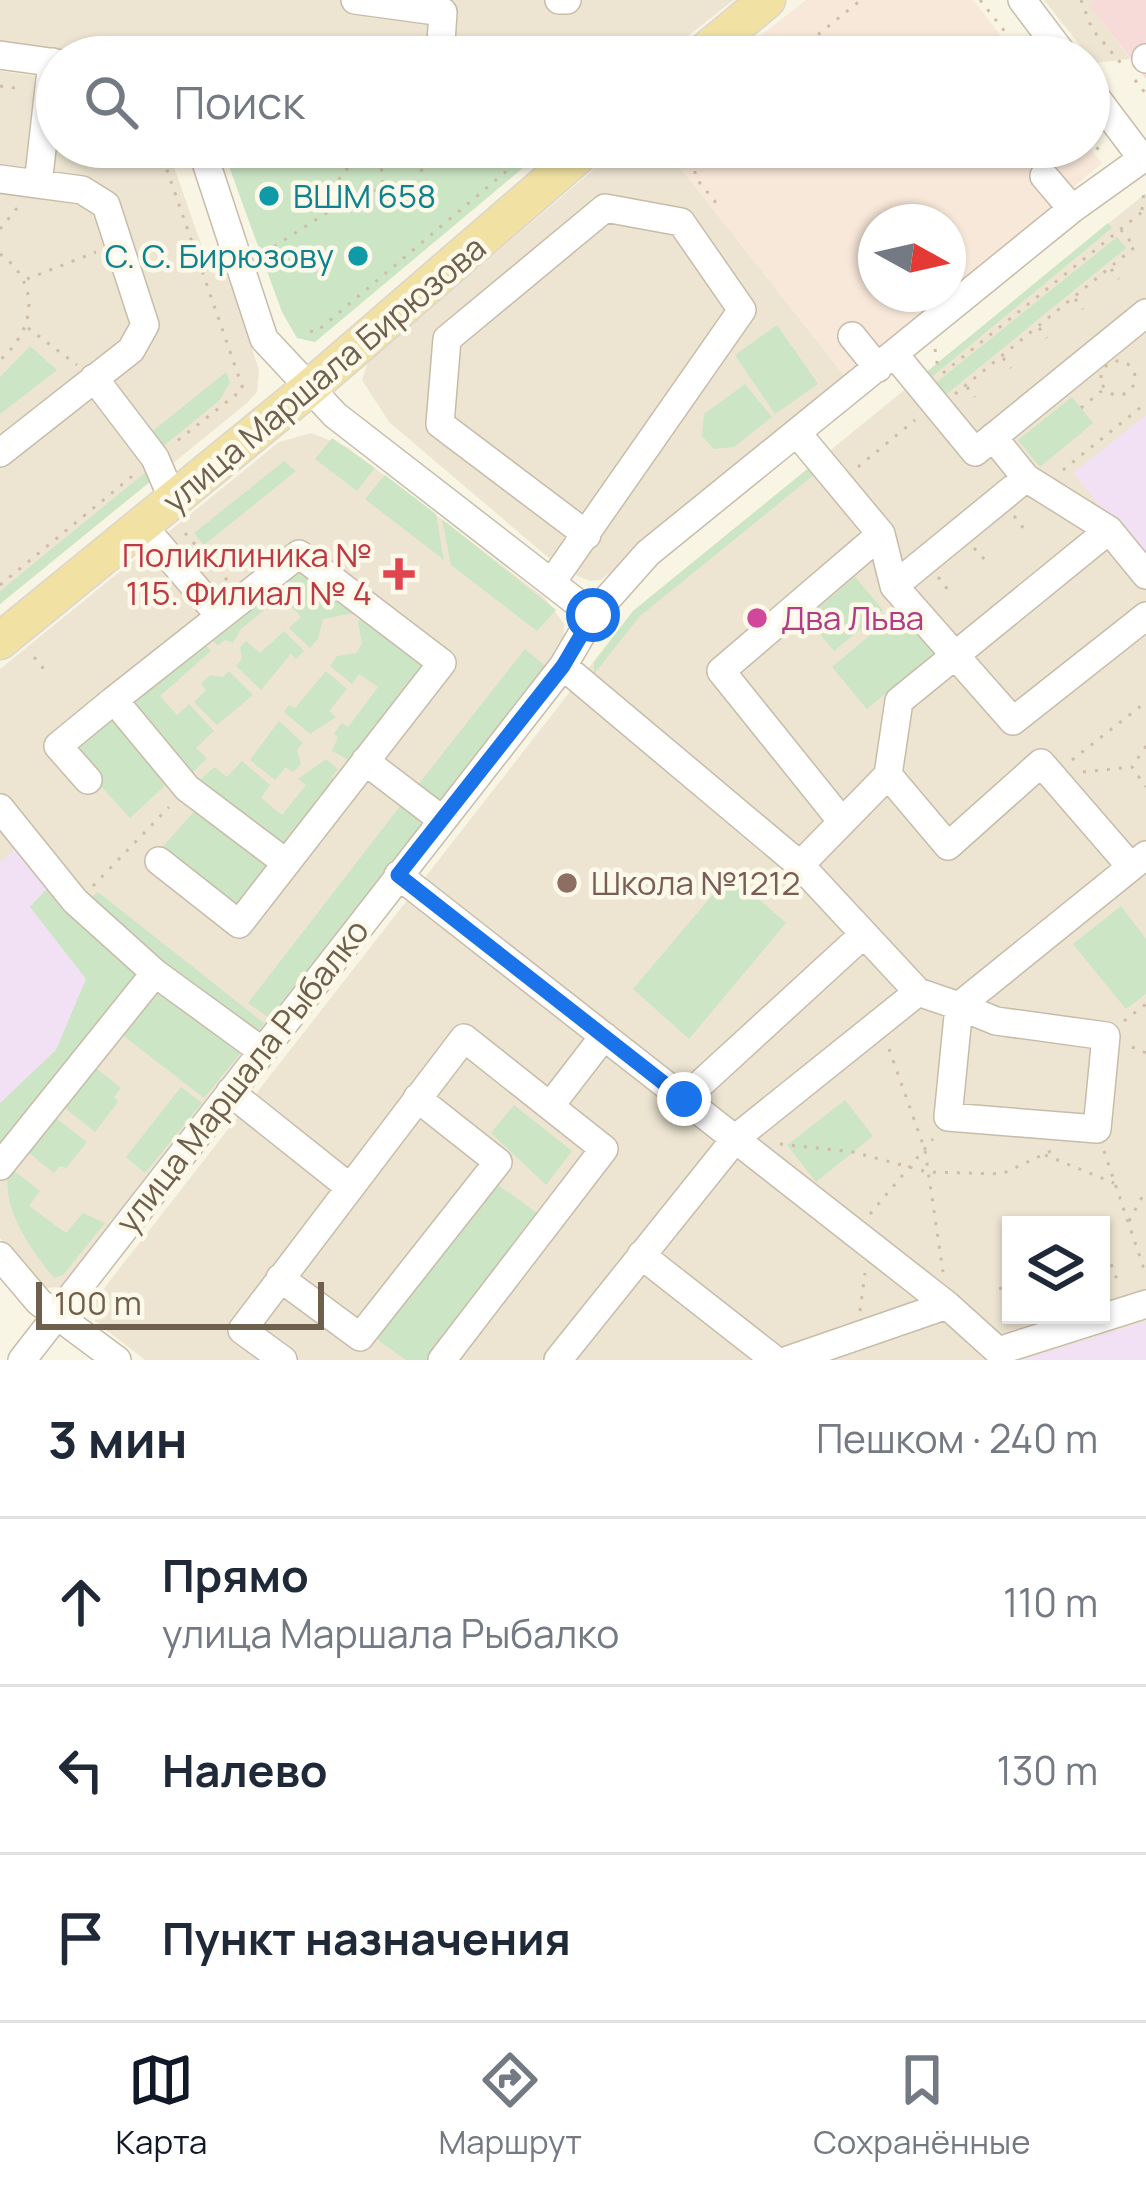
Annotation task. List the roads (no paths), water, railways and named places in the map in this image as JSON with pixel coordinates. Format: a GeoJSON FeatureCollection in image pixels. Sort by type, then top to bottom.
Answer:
{"type":"FeatureCollection","features":[{"type":"Feature","properties":{"kind":"main road"},"geometry":{"type":"LineString","coordinates":[[723,36],[767,0]]}},
{"type":"Feature","properties":{"kind":"main road","name":"улица Маршала Бирюзова"},"geometry":{"type":"LineString","coordinates":[[0,641],[142,525],[179,517],[307,390],[564,168]]}},
{"type":"Feature","properties":{"kind":"street"},"geometry":{"type":"LineString","coordinates":[[355,0],[451,6],[445,36]]}},
{"type":"Feature","properties":{"kind":"street"},"geometry":{"type":"LineString","coordinates":[[1022,0],[1049,36]]}},
{"type":"Feature","properties":{"kind":"street"},"geometry":{"type":"LineString","coordinates":[[0,55],[36,60]]}},
{"type":"Feature","properties":{"kind":"street"},"geometry":{"type":"LineString","coordinates":[[1110,117],[1144,164]]}},
{"type":"Feature","properties":{"kind":"street","name":"улица Маршала Рыбалко"},"geometry":{"type":"LineString","coordinates":[[22,1360],[563,666],[593,615],[648,554],[1072,208],[1144,164]]}},
{"type":"Feature","properties":{"kind":"street"},"geometry":{"type":"LineString","coordinates":[[38,184],[40,168]]}},
{"type":"Feature","properties":{"kind":"street"},"geometry":{"type":"LineString","coordinates":[[209,168],[264,339],[307,390],[593,615]]}},
{"type":"Feature","properties":{"kind":"street"},"geometry":{"type":"LineString","coordinates":[[1044,176],[1072,208]]}},
{"type":"Feature","properties":{"kind":"street"},"geometry":{"type":"LineString","coordinates":[[0,179],[82,190],[106,205],[145,326],[130,350],[0,453]]}},
{"type":"Feature","properties":{"kind":"street"},"geometry":{"type":"LineString","coordinates":[[552,582],[587,535],[742,310],[681,223],[605,208],[447,339],[440,424],[587,535]]}},
{"type":"Feature","properties":{"kind":"street"},"geometry":{"type":"LineString","coordinates":[[852,336],[937,405],[975,452],[1146,314]]}},
{"type":"Feature","properties":{"kind":"street"},"geometry":{"type":"LineString","coordinates":[[94,378],[155,458],[179,517]]}},
{"type":"Feature","properties":{"kind":"street"},"geometry":{"type":"LineString","coordinates":[[797,433],[881,534],[899,593],[1013,721],[1146,616]]}},
{"type":"Feature","properties":{"kind":"street"},"geometry":{"type":"LineString","coordinates":[[993,437],[1032,484],[1109,530],[1146,575]]}},
{"type":"Feature","properties":{"kind":"street"},"geometry":{"type":"LineString","coordinates":[[899,593],[942,582],[1017,521],[1032,484]]}},
{"type":"Feature","properties":{"kind":"street"},"geometry":{"type":"LineString","coordinates":[[899,593],[1032,484]]}},
{"type":"Feature","properties":{"kind":"street"},"geometry":{"type":"LineString","coordinates":[[142,525],[231,606]]}},
{"type":"Feature","properties":{"kind":"street"},"geometry":{"type":"LineString","coordinates":[[800,866],[840,819],[888,775],[899,701],[1109,530]]}},
{"type":"Feature","properties":{"kind":"street"},"geometry":{"type":"LineString","coordinates":[[840,819],[721,671],[881,534]]}},
{"type":"Feature","properties":{"kind":"street"},"geometry":{"type":"LineString","coordinates":[[88,780],[58,746],[299,554],[442,663],[239,924],[159,861]]}},
{"type":"Feature","properties":{"kind":"street"},"geometry":{"type":"LineString","coordinates":[[563,666],[800,866],[918,992],[959,1006],[995,1021],[1106,1036],[1097,1129],[948,1118],[959,1006],[1138,861],[1041,764],[948,846],[888,775]]}},
{"type":"Feature","properties":{"kind":"street"},"geometry":{"type":"LineString","coordinates":[[114,700],[187,788],[285,862]]}},
{"type":"Feature","properties":{"kind":"street"},"geometry":{"type":"LineString","coordinates":[[365,761],[441,819]]}},
{"type":"Feature","properties":{"kind":"street"},"geometry":{"type":"LineString","coordinates":[[5,823],[75,901],[155,973],[262,1051]]}},
{"type":"Feature","properties":{"kind":"street"},"geometry":{"type":"LineString","coordinates":[[398,875],[947,1305],[998,1351],[1137,1307]]}},
{"type":"Feature","properties":{"kind":"street"},"geometry":{"type":"LineString","coordinates":[[684,1099],[864,934]]}},
{"type":"Feature","properties":{"kind":"street"},"geometry":{"type":"LineString","coordinates":[[0,1166],[155,973]]}},
{"type":"Feature","properties":{"kind":"street"},"geometry":{"type":"LineString","coordinates":[[558,1360],[736,1138],[918,992]]}},
{"type":"Feature","properties":{"kind":"street"},"geometry":{"type":"LineString","coordinates":[[550,1106],[604,1036]]}},
{"type":"Feature","properties":{"kind":"street"},"geometry":{"type":"LineString","coordinates":[[284,1360],[242,1330],[464,1038],[604,1149],[442,1360]]}},
{"type":"Feature","properties":{"kind":"street"},"geometry":{"type":"LineString","coordinates":[[230,1092],[348,1186]]}},
{"type":"Feature","properties":{"kind":"street"},"geometry":{"type":"LineString","coordinates":[[280,1278],[360,1337],[498,1162],[417,1098]]}},
{"type":"Feature","properties":{"kind":"street"},"geometry":{"type":"LineString","coordinates":[[640,1255],[775,1360]]}},
{"type":"Feature","properties":{"kind":"street"},"geometry":{"type":"LineString","coordinates":[[0,1256],[39,1302],[117,1360]]}},
{"type":"Feature","properties":{"kind":"street"},"geometry":{"type":"LineString","coordinates":[[788,1360],[947,1305]]}},
{"type":"Feature","properties":{"kind":"place","name":"ВШM 658"},"geometry":{"type":"Point","coordinates":[269,196]}},
{"type":"Feature","properties":{"kind":"place","name":"С. С. Бирюзову"},"geometry":{"type":"Point","coordinates":[358,256]}},
{"type":"Feature","properties":{"kind":"place","name":"Поликлиника № 115. Филиал № 4"},"geometry":{"type":"Point","coordinates":[399,574]}},
{"type":"Feature","properties":{"kind":"place","name":"Два Льва"},"geometry":{"type":"Point","coordinates":[757,618]}},
{"type":"Feature","properties":{"kind":"place","name":"Школа №1212"},"geometry":{"type":"Point","coordinates":[567,883]}}]}
